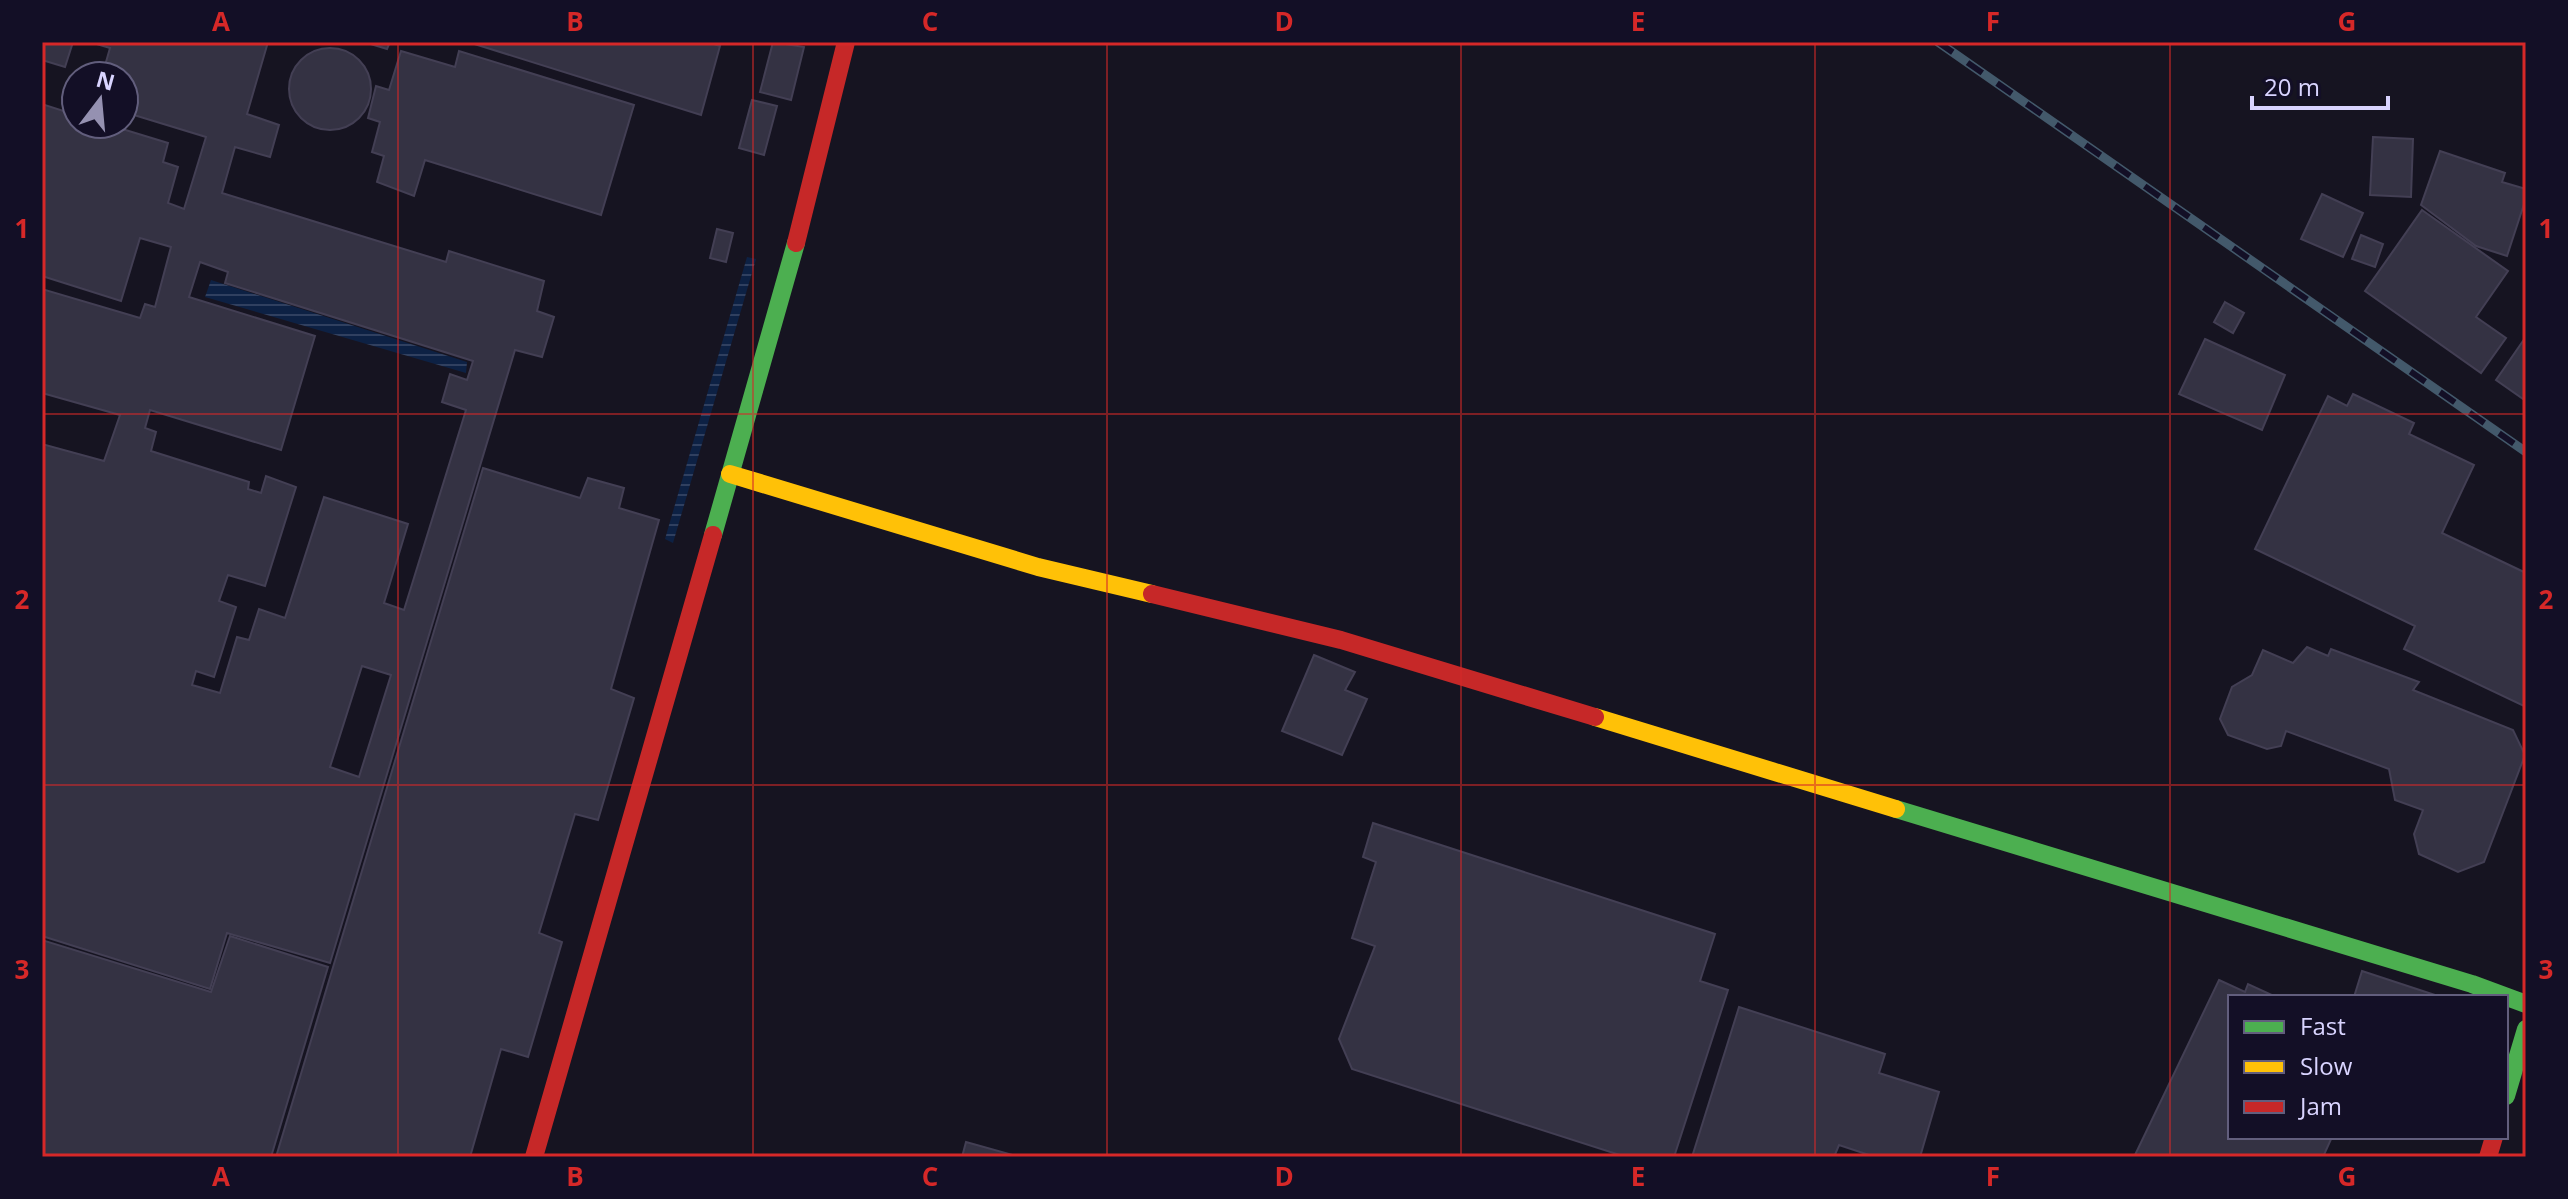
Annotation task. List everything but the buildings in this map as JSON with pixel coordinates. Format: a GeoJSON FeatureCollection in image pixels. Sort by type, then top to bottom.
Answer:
{"type":"FeatureCollection","features":[{"type":"Feature","properties":{"kind":"street"},"geometry":{"type":"LineString","coordinates":[[534,1157],[800,230],[846,42]]}},
{"type":"Feature","properties":{"kind":"street"},"geometry":{"type":"LineString","coordinates":[[730,474],[1038,567],[1341,640],[2502,995]]}},
{"type":"Feature","properties":{"kind":"street"},"geometry":{"type":"LineString","coordinates":[[2508,1089],[2526,1029]]}},
{"type":"Feature","properties":{"kind":"water"},"geometry":{"type":"Polygon","coordinates":[[[747,257],[756,259],[673,543],[665,539],[747,257]]]}},
{"type":"Feature","properties":{"kind":"water"},"geometry":{"type":"Polygon","coordinates":[[[211,280],[467,362],[466,373],[205,297],[211,280]]]}},
{"type":"Feature","properties":{"kind":"railway"},"geometry":{"type":"LineString","coordinates":[[1938,42],[2526,452]]}},
{"type":"Feature","properties":{"kind":"traffic: fast"},"geometry":{"type":"LineString","coordinates":[[713,535],[796,243]]}},
{"type":"Feature","properties":{"kind":"traffic: fast"},"geometry":{"type":"LineString","coordinates":[[1896,809],[2502,995]]}},
{"type":"Feature","properties":{"kind":"traffic: fast"},"geometry":{"type":"LineString","coordinates":[[2508,997],[2526,1004]]}},
{"type":"Feature","properties":{"kind":"traffic: fast"},"geometry":{"type":"LineString","coordinates":[[2508,1089],[2526,1029]]}},
{"type":"Feature","properties":{"kind":"traffic: slow"},"geometry":{"type":"LineString","coordinates":[[730,474],[1038,567],[1152,594]]}},
{"type":"Feature","properties":{"kind":"traffic: slow"},"geometry":{"type":"LineString","coordinates":[[1595,717],[1896,809]]}},
{"type":"Feature","properties":{"kind":"traffic: jam"},"geometry":{"type":"LineString","coordinates":[[796,243],[846,42]]}},
{"type":"Feature","properties":{"kind":"traffic: jam"},"geometry":{"type":"LineString","coordinates":[[534,1157],[713,535]]}},
{"type":"Feature","properties":{"kind":"traffic: jam"},"geometry":{"type":"LineString","coordinates":[[1152,594],[1341,640],[1595,717]]}},
{"type":"Feature","properties":{"kind":"traffic: jam"},"geometry":{"type":"LineString","coordinates":[[2488,1157],[2493,1139]]}}]}
